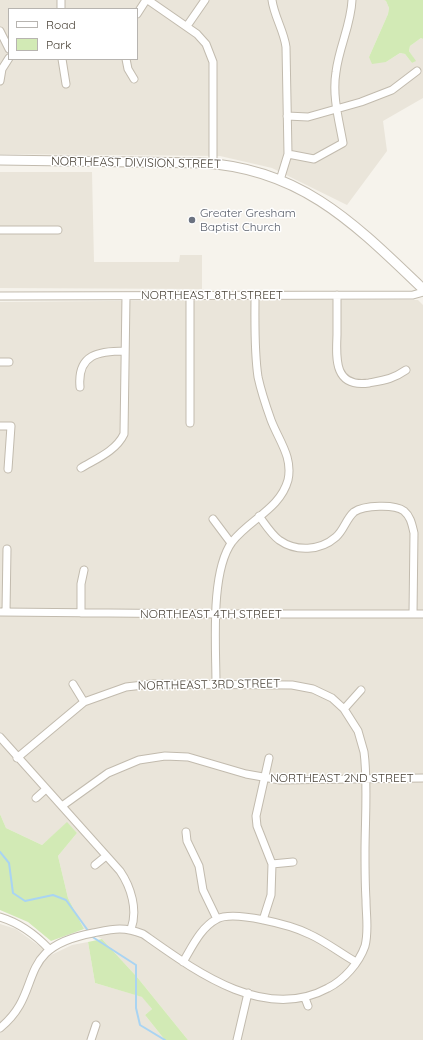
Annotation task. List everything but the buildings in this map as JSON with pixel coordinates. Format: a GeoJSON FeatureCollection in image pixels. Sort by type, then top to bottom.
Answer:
{"type":"FeatureCollection","features":[{"type":"Feature","properties":{"kind":"street"},"geometry":{"type":"LineString","coordinates":[[138,13],[147,0],[187,26],[206,44],[213,62],[213,163]]}},
{"type":"Feature","properties":{"kind":"street"},"geometry":{"type":"LineString","coordinates":[[187,26],[205,0]]}},
{"type":"Feature","properties":{"kind":"street"},"geometry":{"type":"LineString","coordinates":[[272,0],[273,8],[285,37],[286,47],[288,154],[280,180]]}},
{"type":"Feature","properties":{"kind":"street"},"geometry":{"type":"LineString","coordinates":[[288,154],[310,159],[318,158],[343,143],[337,110],[336,72],[352,15],[352,0]]}},
{"type":"Feature","properties":{"kind":"street"},"geometry":{"type":"LineString","coordinates":[[0,31],[8,47]]}},
{"type":"Feature","properties":{"kind":"street"},"geometry":{"type":"LineString","coordinates":[[0,81],[2,69],[8,60]]}},
{"type":"Feature","properties":{"kind":"street"},"geometry":{"type":"LineString","coordinates":[[62,60],[66,84]]}},
{"type":"Feature","properties":{"kind":"street"},"geometry":{"type":"LineString","coordinates":[[126,60],[128,69],[134,78]]}},
{"type":"Feature","properties":{"kind":"street"},"geometry":{"type":"LineString","coordinates":[[287,116],[308,117],[337,110],[392,90],[418,71]]}},
{"type":"Feature","properties":{"kind":"street","name":"NORTHEAST DIVISION STREET"},"geometry":{"type":"LineString","coordinates":[[0,160],[213,163],[245,169],[280,180],[309,194],[341,214],[423,289]]}},
{"type":"Feature","properties":{"kind":"street"},"geometry":{"type":"LineString","coordinates":[[0,230],[58,230]]}},
{"type":"Feature","properties":{"kind":"street","name":"NORTHEAST 8TH STREET"},"geometry":{"type":"LineString","coordinates":[[0,296],[414,296],[423,292]]}},
{"type":"Feature","properties":{"kind":"street"},"geometry":{"type":"LineString","coordinates":[[216,684],[218,581],[222,563],[231,543],[248,525],[276,503],[284,492],[288,479],[289,466],[287,452],[271,421],[258,376],[255,345],[255,295]]}},
{"type":"Feature","properties":{"kind":"street"},"geometry":{"type":"LineString","coordinates":[[337,295],[336,363],[343,376],[356,383],[363,384],[395,378],[406,370]]}},
{"type":"Feature","properties":{"kind":"street"},"geometry":{"type":"LineString","coordinates":[[81,468],[117,445],[124,434],[126,296]]}},
{"type":"Feature","properties":{"kind":"street"},"geometry":{"type":"LineString","coordinates":[[190,296],[190,423]]}},
{"type":"Feature","properties":{"kind":"street"},"geometry":{"type":"LineString","coordinates":[[80,387],[79,376],[81,369],[90,357],[105,351],[125,351]]}},
{"type":"Feature","properties":{"kind":"street"},"geometry":{"type":"LineString","coordinates":[[0,362],[9,362]]}},
{"type":"Feature","properties":{"kind":"street"},"geometry":{"type":"LineString","coordinates":[[0,426],[11,426],[8,469]]}},
{"type":"Feature","properties":{"kind":"street"},"geometry":{"type":"LineString","coordinates":[[259,516],[279,540],[292,546],[306,549],[319,547],[332,540],[342,531],[349,518],[358,509],[371,506],[403,510],[412,523],[414,534],[413,614]]}},
{"type":"Feature","properties":{"kind":"street"},"geometry":{"type":"LineString","coordinates":[[213,519],[231,543]]}},
{"type":"Feature","properties":{"kind":"street"},"geometry":{"type":"LineString","coordinates":[[3,612],[7,549]]}},
{"type":"Feature","properties":{"kind":"street"},"geometry":{"type":"LineString","coordinates":[[81,613],[81,584],[84,570]]}},
{"type":"Feature","properties":{"kind":"street","name":"NORTHEAST 4TH STREET"},"geometry":{"type":"LineString","coordinates":[[3,612],[423,614]]}},
{"type":"Feature","properties":{"kind":"street"},"geometry":{"type":"LineString","coordinates":[[73,684],[84,702]]}},
{"type":"Feature","properties":{"kind":"street","name":"NORTHEAST 3RD STREET"},"geometry":{"type":"LineString","coordinates":[[17,758],[84,702],[110,692],[135,686],[152,684],[299,685],[326,694],[344,709],[358,731],[365,759],[366,902],[368,928],[364,946],[356,962],[344,977],[334,985],[305,998]]}},
{"type":"Feature","properties":{"kind":"street"},"geometry":{"type":"LineString","coordinates":[[344,709],[361,690]]}},
{"type":"Feature","properties":{"kind":"street"},"geometry":{"type":"LineString","coordinates":[[0,737],[17,758],[120,871],[130,889],[133,915],[130,929]]}},
{"type":"Feature","properties":{"kind":"street","name":"NORTHEAST 2ND STREET"},"geometry":{"type":"LineString","coordinates":[[62,806],[108,773],[126,764],[152,757],[188,757],[264,778],[280,780],[423,778]]}},
{"type":"Feature","properties":{"kind":"street"},"geometry":{"type":"LineString","coordinates":[[263,920],[271,895],[272,864],[257,826],[256,816],[269,758]]}},
{"type":"Feature","properties":{"kind":"street"},"geometry":{"type":"LineString","coordinates":[[36,798],[46,789]]}},
{"type":"Feature","properties":{"kind":"street"},"geometry":{"type":"LineString","coordinates":[[186,832],[187,841],[199,866],[203,890],[217,919]]}},
{"type":"Feature","properties":{"kind":"street"},"geometry":{"type":"LineString","coordinates":[[95,865],[106,856]]}},
{"type":"Feature","properties":{"kind":"street"},"geometry":{"type":"LineString","coordinates":[[272,864],[293,862]]}},
{"type":"Feature","properties":{"kind":"street"},"geometry":{"type":"LineString","coordinates":[[183,962],[205,929],[217,919],[225,916],[240,915],[308,933],[356,962]]}},
{"type":"Feature","properties":{"kind":"street"},"geometry":{"type":"LineString","coordinates":[[0,917],[21,925],[40,939],[49,949]]}},
{"type":"Feature","properties":{"kind":"street"},"geometry":{"type":"LineString","coordinates":[[1,1025],[17,1009],[32,972],[49,949],[67,939],[120,928],[130,929],[143,934],[183,962],[212,980],[229,988],[273,998],[305,998],[308,1006]]}},
{"type":"Feature","properties":{"kind":"street"},"geometry":{"type":"LineString","coordinates":[[237,1040],[248,993]]}},
{"type":"Feature","properties":{"kind":"street"},"geometry":{"type":"LineString","coordinates":[[91,1040],[96,1025]]}},
{"type":"Feature","properties":{"kind":"shaded area"},"geometry":{"type":"Polygon","coordinates":[[[0,0],[384,0],[389,8],[388,14],[369,57],[386,62],[400,53],[405,54],[412,63],[415,61],[409,51],[410,46],[421,38],[423,39],[423,98],[383,121],[387,151],[347,205],[272,168],[220,156],[0,154],[0,0]]]}},
{"type":"Feature","properties":{"kind":"shaded area"},"geometry":{"type":"Polygon","coordinates":[[[0,172],[92,172],[94,262],[179,262],[180,255],[202,255],[202,289],[0,288],[0,172]]]}},
{"type":"Feature","properties":{"kind":"shaded area"},"geometry":{"type":"Polygon","coordinates":[[[418,300],[423,305],[423,1040],[188,1040],[137,977],[102,939],[84,929],[68,898],[58,856],[77,833],[67,823],[42,845],[6,828],[0,814],[0,302],[418,300]]]}},
{"type":"Feature","properties":{"kind":"shaded area"},"geometry":{"type":"Polygon","coordinates":[[[0,924],[16,929],[42,948],[49,956],[72,945],[88,942],[95,983],[143,997],[152,1009],[145,1015],[165,1040],[0,1040],[0,924]]]}},
{"type":"Feature","properties":{"kind":"green space"},"geometry":{"type":"Polygon","coordinates":[[[384,0],[423,0],[423,39],[421,38],[410,46],[409,51],[416,61],[412,63],[405,54],[400,53],[386,62],[372,64],[369,57],[388,14],[389,8],[384,0]]]}},
{"type":"Feature","properties":{"kind":"green space"},"geometry":{"type":"Polygon","coordinates":[[[0,814],[6,828],[42,845],[67,822],[77,833],[58,856],[68,898],[84,929],[51,941],[28,922],[0,910],[0,814]]]}},
{"type":"Feature","properties":{"kind":"green space"},"geometry":{"type":"Polygon","coordinates":[[[102,939],[137,977],[188,1040],[165,1040],[145,1015],[152,1009],[142,997],[95,983],[88,942],[102,939]]]}},
{"type":"Feature","properties":{"kind":"waterway"},"geometry":{"type":"LineString","coordinates":[[0,852],[9,863],[13,893],[25,901],[53,895],[66,900],[89,932]]}},
{"type":"Feature","properties":{"kind":"waterway"},"geometry":{"type":"LineString","coordinates":[[91,936],[136,965],[136,1008],[140,1025],[165,1040]]}},
{"type":"Feature","properties":{"kind":"place","name":"Greater Gresham Baptist Church"},"geometry":{"type":"Point","coordinates":[192,220]}}]}
